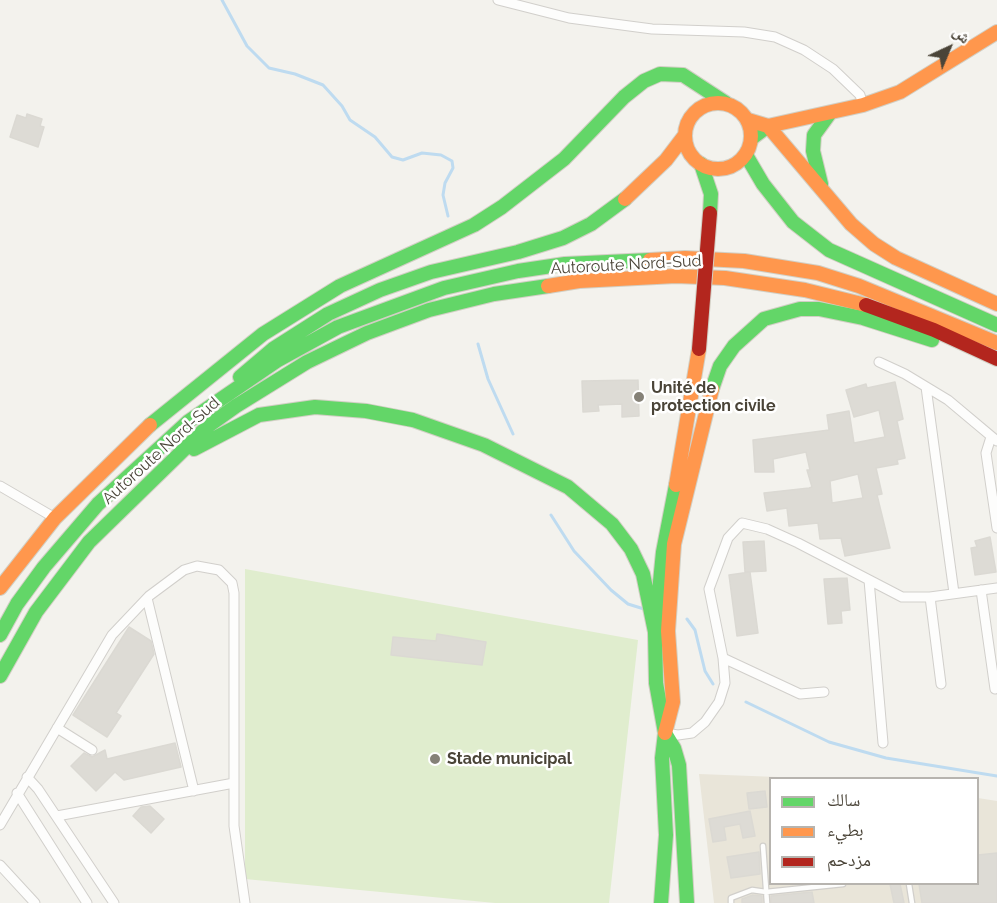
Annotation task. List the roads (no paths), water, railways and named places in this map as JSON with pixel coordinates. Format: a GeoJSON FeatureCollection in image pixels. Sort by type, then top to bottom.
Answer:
{"type":"FeatureCollection","features":[{"type":"Feature","properties":{"kind":"main road"},"geometry":{"type":"LineString","coordinates":[[752,138],[768,126],[863,105],[920,81],[997,32]]}},
{"type":"Feature","properties":{"kind":"main road"},"geometry":{"type":"LineString","coordinates":[[0,588],[55,518],[175,403],[263,334],[340,286],[474,225],[502,207],[564,159],[624,96],[644,81],[668,73],[690,78],[735,107],[748,120],[768,126],[851,224],[888,253],[997,304]]}},
{"type":"Feature","properties":{"kind":"main road"},"geometry":{"type":"LineString","coordinates":[[690,78],[698,93],[698,109]]}},
{"type":"Feature","properties":{"kind":"main road"},"geometry":{"type":"LineString","coordinates":[[216,403],[257,360],[328,314],[380,290],[431,272],[518,252],[563,238],[591,224],[636,191],[666,160],[685,135],[691,116],[698,109],[707,105],[726,103]]}},
{"type":"Feature","properties":{"kind":"main road"},"geometry":{"type":"LineString","coordinates":[[823,191],[815,165],[813,144],[818,127],[830,113]]}},
{"type":"Feature","properties":{"kind":"main road"},"geometry":{"type":"LineString","coordinates":[[711,194],[728,168],[746,155],[752,138],[748,120]]}},
{"type":"Feature","properties":{"kind":"main road"},"geometry":{"type":"LineString","coordinates":[[685,135],[689,152],[701,164],[714,169],[728,168]]}},
{"type":"Feature","properties":{"kind":"main road"},"geometry":{"type":"LineString","coordinates":[[746,155],[763,184],[793,222],[829,250],[997,325]]}},
{"type":"Feature","properties":{"kind":"main road"},"geometry":{"type":"LineString","coordinates":[[687,903],[679,765],[674,748],[664,733],[656,683],[655,632],[663,552],[699,349],[711,194],[701,164]]}},
{"type":"Feature","properties":{"kind":"main road","name":"Autoroute Nord-Sud"},"geometry":{"type":"LineString","coordinates":[[0,635],[17,604],[44,567],[98,504],[189,421],[278,360],[339,327],[408,299],[518,271],[623,260],[685,258],[744,261],[818,273],[859,286],[997,343]]}},
{"type":"Feature","properties":{"kind":"main road","name":"Autoroute Nord-Sud"},"geometry":{"type":"LineString","coordinates":[[0,676],[36,612],[61,576],[89,542],[169,462],[236,406],[337,347],[429,310],[494,294],[579,281],[676,276],[725,278],[774,284],[887,312],[997,359]]}},
{"type":"Feature","properties":{"kind":"main road"},"geometry":{"type":"LineString","coordinates":[[661,903],[666,835],[662,758],[664,733],[673,702],[668,631],[669,586],[674,544],[710,394],[720,366],[734,346],[764,319],[782,313],[819,309],[863,318],[922,338],[984,352]]}},
{"type":"Feature","properties":{"kind":"main road"},"geometry":{"type":"LineString","coordinates":[[169,462],[243,422],[288,409],[315,407],[366,411],[413,420],[450,432],[540,471],[590,503],[612,524],[631,549],[643,574],[655,632]]}},
{"type":"Feature","properties":{"kind":"street"},"geometry":{"type":"LineString","coordinates":[[498,0],[569,18],[652,28],[744,32],[776,37],[804,50],[833,69],[860,95],[863,105]]}},
{"type":"Feature","properties":{"kind":"street"},"geometry":{"type":"LineString","coordinates":[[879,362],[948,400],[994,439],[986,453],[997,528]]}},
{"type":"Feature","properties":{"kind":"street"},"geometry":{"type":"LineString","coordinates":[[926,387],[954,594]]}},
{"type":"Feature","properties":{"kind":"street"},"geometry":{"type":"LineString","coordinates":[[0,486],[55,518]]}},
{"type":"Feature","properties":{"kind":"street"},"geometry":{"type":"LineString","coordinates":[[664,733],[678,735],[692,733],[713,713],[725,683],[723,658],[709,589],[728,538],[742,523],[783,536],[902,597],[930,597],[997,588]]}},
{"type":"Feature","properties":{"kind":"street"},"geometry":{"type":"LineString","coordinates":[[0,825],[112,635],[147,598],[177,575],[196,566],[219,570],[232,583],[234,593],[234,826],[245,903]]}},
{"type":"Feature","properties":{"kind":"street"},"geometry":{"type":"LineString","coordinates":[[869,580],[883,743]]}},
{"type":"Feature","properties":{"kind":"street"},"geometry":{"type":"LineString","coordinates":[[981,590],[995,689]]}},
{"type":"Feature","properties":{"kind":"street"},"geometry":{"type":"LineString","coordinates":[[930,597],[941,684]]}},
{"type":"Feature","properties":{"kind":"street"},"geometry":{"type":"LineString","coordinates":[[147,598],[194,791]]}},
{"type":"Feature","properties":{"kind":"street"},"geometry":{"type":"LineString","coordinates":[[723,658],[800,694],[824,692]]}},
{"type":"Feature","properties":{"kind":"street"},"geometry":{"type":"LineString","coordinates":[[57,728],[92,750]]}},
{"type":"Feature","properties":{"kind":"street"},"geometry":{"type":"LineString","coordinates":[[27,777],[57,816],[114,903]]}},
{"type":"Feature","properties":{"kind":"street"},"geometry":{"type":"LineString","coordinates":[[57,816],[234,783]]}},
{"type":"Feature","properties":{"kind":"street"},"geometry":{"type":"LineString","coordinates":[[17,793],[87,903]]}},
{"type":"Feature","properties":{"kind":"street"},"geometry":{"type":"LineString","coordinates":[[0,865],[35,903]]}},
{"type":"Feature","properties":{"kind":"lane"},"geometry":{"type":"LineString","coordinates":[[763,846],[767,903]]}},
{"type":"Feature","properties":{"kind":"lane"},"geometry":{"type":"LineString","coordinates":[[731,903],[731,898],[752,890],[766,892],[833,885]]}},
{"type":"Feature","properties":{"kind":"lane"},"geometry":{"type":"LineString","coordinates":[[909,885],[912,903]]}},
{"type":"Feature","properties":{"kind":"waterway"},"geometry":{"type":"LineString","coordinates":[[222,0],[247,46],[269,68],[295,74],[323,85],[342,106],[350,120],[375,137],[392,157],[403,160],[422,153],[441,155],[452,161],[453,168],[445,183],[443,195],[448,216]]}},
{"type":"Feature","properties":{"kind":"waterway"},"geometry":{"type":"LineString","coordinates":[[478,344],[488,379],[513,434]]}},
{"type":"Feature","properties":{"kind":"waterway"},"geometry":{"type":"LineString","coordinates":[[551,515],[574,551],[611,590],[628,604],[644,609]]}},
{"type":"Feature","properties":{"kind":"waterway"},"geometry":{"type":"LineString","coordinates":[[687,619],[695,630],[705,671],[713,684]]}},
{"type":"Feature","properties":{"kind":"waterway"},"geometry":{"type":"LineString","coordinates":[[746,702],[829,742],[886,758],[997,776]]}},
{"type":"Feature","properties":{"kind":"place","name":"Unité de protection civile"},"geometry":{"type":"Point","coordinates":[639,397]}},
{"type":"Feature","properties":{"kind":"place","name":"Stade municipal"},"geometry":{"type":"Point","coordinates":[435,759]}}]}
